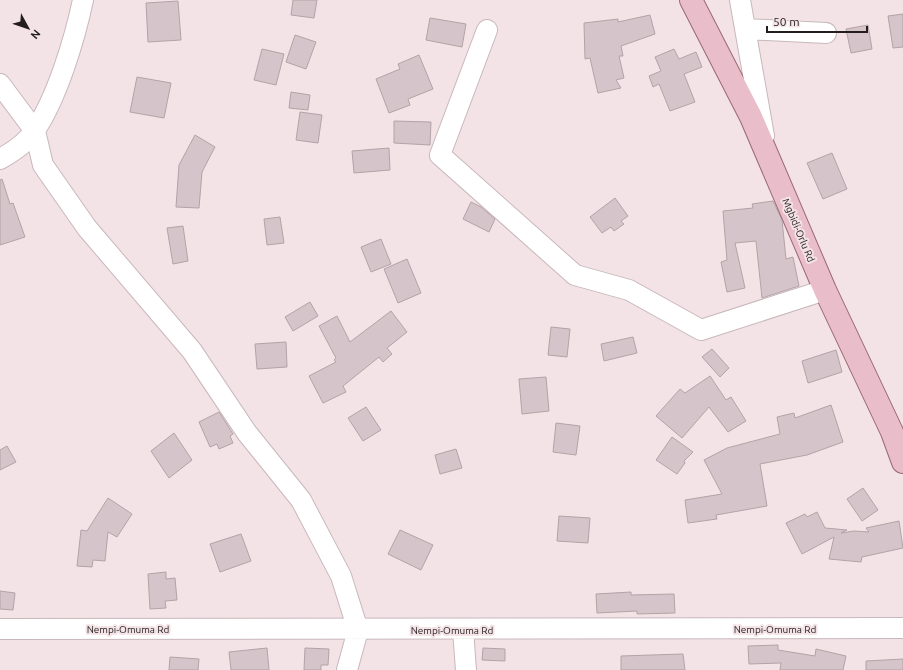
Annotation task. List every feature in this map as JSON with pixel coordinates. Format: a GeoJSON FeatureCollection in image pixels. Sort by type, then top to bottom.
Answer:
{"type":"FeatureCollection","features":[{"type":"Feature","properties":{"kind":"main road","name":"Mgbidi-Orlu Rd"},"geometry":{"type":"LineString","coordinates":[[691,0],[751,117],[825,290],[892,432],[903,462]]}},
{"type":"Feature","properties":{"kind":"street"},"geometry":{"type":"LineString","coordinates":[[0,159],[13,152],[35,131],[56,91],[83,0]]}},
{"type":"Feature","properties":{"kind":"street"},"geometry":{"type":"LineString","coordinates":[[740,0],[768,157]]}},
{"type":"Feature","properties":{"kind":"street"},"geometry":{"type":"LineString","coordinates":[[486,30],[440,155],[575,275],[629,290],[701,330],[825,290]]}},
{"type":"Feature","properties":{"kind":"street"},"geometry":{"type":"LineString","coordinates":[[745,30],[826,33]]}},
{"type":"Feature","properties":{"kind":"street"},"geometry":{"type":"LineString","coordinates":[[0,84],[35,131],[43,165],[87,228],[192,351],[247,433],[301,500],[341,576],[358,630],[348,670]]}},
{"type":"Feature","properties":{"kind":"street","name":"Nempi-Omuma Rd"},"geometry":{"type":"LineString","coordinates":[[0,629],[463,630],[903,628]]}},
{"type":"Feature","properties":{"kind":"street"},"geometry":{"type":"LineString","coordinates":[[463,630],[466,670]]}},
{"type":"Feature","properties":{"kind":"building"},"geometry":{"type":"Polygon","coordinates":[[[293,0],[317,0],[314,18],[291,15],[293,0]]]}},
{"type":"Feature","properties":{"kind":"building"},"geometry":{"type":"Polygon","coordinates":[[[178,1],[181,40],[148,42],[146,3],[178,1]]]}},
{"type":"Feature","properties":{"kind":"building"},"geometry":{"type":"Polygon","coordinates":[[[903,14],[903,47],[893,48],[888,16],[903,14]]]}},
{"type":"Feature","properties":{"kind":"building"},"geometry":{"type":"Polygon","coordinates":[[[650,15],[655,34],[621,46],[623,56],[619,56],[624,78],[616,80],[621,88],[598,93],[590,58],[585,59],[584,23],[618,19],[618,22],[650,15]]]}},
{"type":"Feature","properties":{"kind":"building"},"geometry":{"type":"Polygon","coordinates":[[[430,18],[466,24],[462,47],[426,40],[430,18]]]}},
{"type":"Feature","properties":{"kind":"building"},"geometry":{"type":"Polygon","coordinates":[[[868,25],[872,49],[851,53],[846,29],[868,25]]]}},
{"type":"Feature","properties":{"kind":"building"},"geometry":{"type":"Polygon","coordinates":[[[295,35],[316,42],[306,69],[286,62],[295,35]]]}},
{"type":"Feature","properties":{"kind":"building"},"geometry":{"type":"Polygon","coordinates":[[[262,49],[284,54],[276,85],[254,80],[262,49]]]}},
{"type":"Feature","properties":{"kind":"building"},"geometry":{"type":"Polygon","coordinates":[[[674,49],[679,59],[696,52],[702,67],[684,74],[695,102],[670,111],[659,84],[653,87],[649,76],[661,71],[655,57],[674,49]]]}},
{"type":"Feature","properties":{"kind":"building"},"geometry":{"type":"Polygon","coordinates":[[[419,55],[433,89],[408,99],[410,105],[389,113],[376,79],[400,69],[398,64],[419,55]]]}},
{"type":"Feature","properties":{"kind":"building"},"geometry":{"type":"Polygon","coordinates":[[[137,77],[171,83],[164,118],[130,112],[137,77]]]}},
{"type":"Feature","properties":{"kind":"building"},"geometry":{"type":"Polygon","coordinates":[[[291,92],[310,95],[308,110],[289,108],[291,92]]]}},
{"type":"Feature","properties":{"kind":"building"},"geometry":{"type":"Polygon","coordinates":[[[300,112],[322,115],[318,143],[296,140],[300,112]]]}},
{"type":"Feature","properties":{"kind":"building"},"geometry":{"type":"Polygon","coordinates":[[[394,121],[431,122],[430,145],[394,143],[394,121]]]}},
{"type":"Feature","properties":{"kind":"building"},"geometry":{"type":"Polygon","coordinates":[[[195,135],[215,147],[202,172],[199,208],[176,207],[179,165],[195,135]]]}},
{"type":"Feature","properties":{"kind":"building"},"geometry":{"type":"Polygon","coordinates":[[[389,148],[390,170],[354,173],[352,151],[389,148]]]}},
{"type":"Feature","properties":{"kind":"building"},"geometry":{"type":"Polygon","coordinates":[[[832,153],[847,189],[823,199],[807,163],[832,153]]]}},
{"type":"Feature","properties":{"kind":"building"},"geometry":{"type":"Polygon","coordinates":[[[2,179],[10,204],[13,203],[25,237],[0,245],[0,180],[2,179]]]}},
{"type":"Feature","properties":{"kind":"building"},"geometry":{"type":"Polygon","coordinates":[[[615,198],[628,216],[621,221],[624,224],[614,231],[611,227],[602,233],[590,217],[615,198]]]}},
{"type":"Feature","properties":{"kind":"building"},"geometry":{"type":"Polygon","coordinates":[[[773,201],[782,220],[786,259],[793,257],[799,286],[762,298],[756,241],[735,243],[745,288],[727,292],[721,262],[727,260],[723,211],[753,208],[752,204],[773,201]]]}},
{"type":"Feature","properties":{"kind":"building"},"geometry":{"type":"Polygon","coordinates":[[[471,202],[481,207],[495,219],[489,232],[463,219],[471,202]]]}},
{"type":"Feature","properties":{"kind":"building"},"geometry":{"type":"Polygon","coordinates":[[[280,217],[284,243],[267,245],[264,219],[280,217]]]}},
{"type":"Feature","properties":{"kind":"building"},"geometry":{"type":"Polygon","coordinates":[[[183,226],[188,261],[173,264],[167,228],[183,226]]]}},
{"type":"Feature","properties":{"kind":"building"},"geometry":{"type":"Polygon","coordinates":[[[381,239],[391,264],[371,272],[361,247],[381,239]]]}},
{"type":"Feature","properties":{"kind":"building"},"geometry":{"type":"Polygon","coordinates":[[[407,259],[421,293],[398,303],[384,269],[407,259]]]}},
{"type":"Feature","properties":{"kind":"building"},"geometry":{"type":"Polygon","coordinates":[[[310,302],[318,316],[293,331],[285,317],[310,302]]]}},
{"type":"Feature","properties":{"kind":"building"},"geometry":{"type":"Polygon","coordinates":[[[391,311],[407,332],[387,348],[392,354],[383,362],[379,357],[343,386],[346,392],[323,403],[309,376],[336,362],[334,360],[336,358],[319,326],[337,316],[350,342],[391,311]]]}},
{"type":"Feature","properties":{"kind":"building"},"geometry":{"type":"Polygon","coordinates":[[[551,327],[570,329],[567,357],[548,355],[551,327]]]}},
{"type":"Feature","properties":{"kind":"building"},"geometry":{"type":"Polygon","coordinates":[[[633,337],[637,353],[604,361],[601,344],[633,337]]]}},
{"type":"Feature","properties":{"kind":"building"},"geometry":{"type":"Polygon","coordinates":[[[286,342],[287,367],[257,369],[255,344],[286,342]]]}},
{"type":"Feature","properties":{"kind":"building"},"geometry":{"type":"Polygon","coordinates":[[[712,349],[729,368],[720,377],[702,357],[712,349]]]}},
{"type":"Feature","properties":{"kind":"building"},"geometry":{"type":"Polygon","coordinates":[[[836,350],[842,372],[808,383],[802,361],[836,350]]]}},
{"type":"Feature","properties":{"kind":"building"},"geometry":{"type":"Polygon","coordinates":[[[710,376],[726,400],[731,397],[746,421],[728,432],[709,407],[682,438],[656,416],[680,389],[685,393],[710,376]]]}},
{"type":"Feature","properties":{"kind":"building"},"geometry":{"type":"Polygon","coordinates":[[[546,377],[549,411],[522,414],[519,379],[546,377]]]}},
{"type":"Feature","properties":{"kind":"building"},"geometry":{"type":"Polygon","coordinates":[[[831,405],[843,442],[807,455],[760,464],[767,506],[716,515],[717,519],[688,523],[685,500],[722,494],[704,460],[727,448],[780,434],[777,417],[794,413],[795,418],[831,405]]]}},
{"type":"Feature","properties":{"kind":"building"},"geometry":{"type":"Polygon","coordinates":[[[366,407],[381,430],[363,441],[348,418],[366,407]]]}},
{"type":"Feature","properties":{"kind":"building"},"geometry":{"type":"Polygon","coordinates":[[[219,412],[233,434],[230,436],[233,443],[219,449],[217,444],[210,447],[199,422],[219,412]]]}},
{"type":"Feature","properties":{"kind":"building"},"geometry":{"type":"Polygon","coordinates":[[[556,423],[580,426],[576,455],[553,452],[556,423]]]}},
{"type":"Feature","properties":{"kind":"building"},"geometry":{"type":"Polygon","coordinates":[[[174,433],[192,460],[169,478],[151,451],[174,433]]]}},
{"type":"Feature","properties":{"kind":"building"},"geometry":{"type":"Polygon","coordinates":[[[672,437],[693,452],[684,461],[685,463],[677,474],[656,460],[672,437]]]}},
{"type":"Feature","properties":{"kind":"building"},"geometry":{"type":"Polygon","coordinates":[[[7,446],[16,462],[0,470],[0,450],[7,446]]]}},
{"type":"Feature","properties":{"kind":"building"},"geometry":{"type":"Polygon","coordinates":[[[456,449],[462,468],[440,474],[435,455],[456,449]]]}},
{"type":"Feature","properties":{"kind":"building"},"geometry":{"type":"Polygon","coordinates":[[[863,488],[878,510],[862,521],[847,499],[863,488]]]}},
{"type":"Feature","properties":{"kind":"building"},"geometry":{"type":"Polygon","coordinates":[[[108,498],[132,514],[117,537],[108,532],[105,561],[93,560],[92,567],[77,566],[81,530],[87,531],[108,498]]]}},
{"type":"Feature","properties":{"kind":"building"},"geometry":{"type":"Polygon","coordinates":[[[817,512],[825,528],[847,530],[841,533],[854,531],[869,532],[866,528],[899,521],[903,548],[862,557],[861,562],[829,559],[834,537],[802,554],[786,523],[805,514],[807,517],[817,512]]]}},
{"type":"Feature","properties":{"kind":"building"},"geometry":{"type":"Polygon","coordinates":[[[559,516],[590,518],[588,543],[557,541],[559,516]]]}},
{"type":"Feature","properties":{"kind":"building"},"geometry":{"type":"Polygon","coordinates":[[[400,530],[433,545],[421,570],[388,554],[400,530]]]}},
{"type":"Feature","properties":{"kind":"building"},"geometry":{"type":"Polygon","coordinates":[[[241,534],[251,561],[220,572],[210,544],[241,534]]]}},
{"type":"Feature","properties":{"kind":"building"},"geometry":{"type":"Polygon","coordinates":[[[166,572],[166,579],[175,578],[177,600],[165,601],[166,608],[150,609],[148,574],[166,572]]]}},
{"type":"Feature","properties":{"kind":"building"},"geometry":{"type":"Polygon","coordinates":[[[0,591],[15,593],[13,610],[0,609],[0,591]]]}},
{"type":"Feature","properties":{"kind":"building"},"geometry":{"type":"Polygon","coordinates":[[[631,592],[631,595],[674,594],[675,613],[637,614],[637,611],[597,613],[596,594],[631,592]]]}},
{"type":"Feature","properties":{"kind":"building"},"geometry":{"type":"Polygon","coordinates":[[[778,645],[778,650],[815,656],[816,649],[846,656],[843,670],[780,670],[781,663],[749,664],[748,646],[778,645]]]}},
{"type":"Feature","properties":{"kind":"building"},"geometry":{"type":"Polygon","coordinates":[[[267,648],[269,670],[231,670],[229,652],[267,648]]]}},
{"type":"Feature","properties":{"kind":"building"},"geometry":{"type":"Polygon","coordinates":[[[305,648],[329,649],[328,665],[321,665],[321,670],[304,670],[305,648]]]}},
{"type":"Feature","properties":{"kind":"building"},"geometry":{"type":"Polygon","coordinates":[[[483,648],[505,649],[505,661],[482,660],[483,648]]]}},
{"type":"Feature","properties":{"kind":"building"},"geometry":{"type":"Polygon","coordinates":[[[683,654],[685,670],[621,670],[621,656],[683,654]]]}},
{"type":"Feature","properties":{"kind":"building"},"geometry":{"type":"Polygon","coordinates":[[[170,657],[199,659],[198,670],[169,670],[170,657]]]}},
{"type":"Feature","properties":{"kind":"building"},"geometry":{"type":"Polygon","coordinates":[[[903,659],[903,670],[866,670],[866,661],[903,659]]]}}]}
